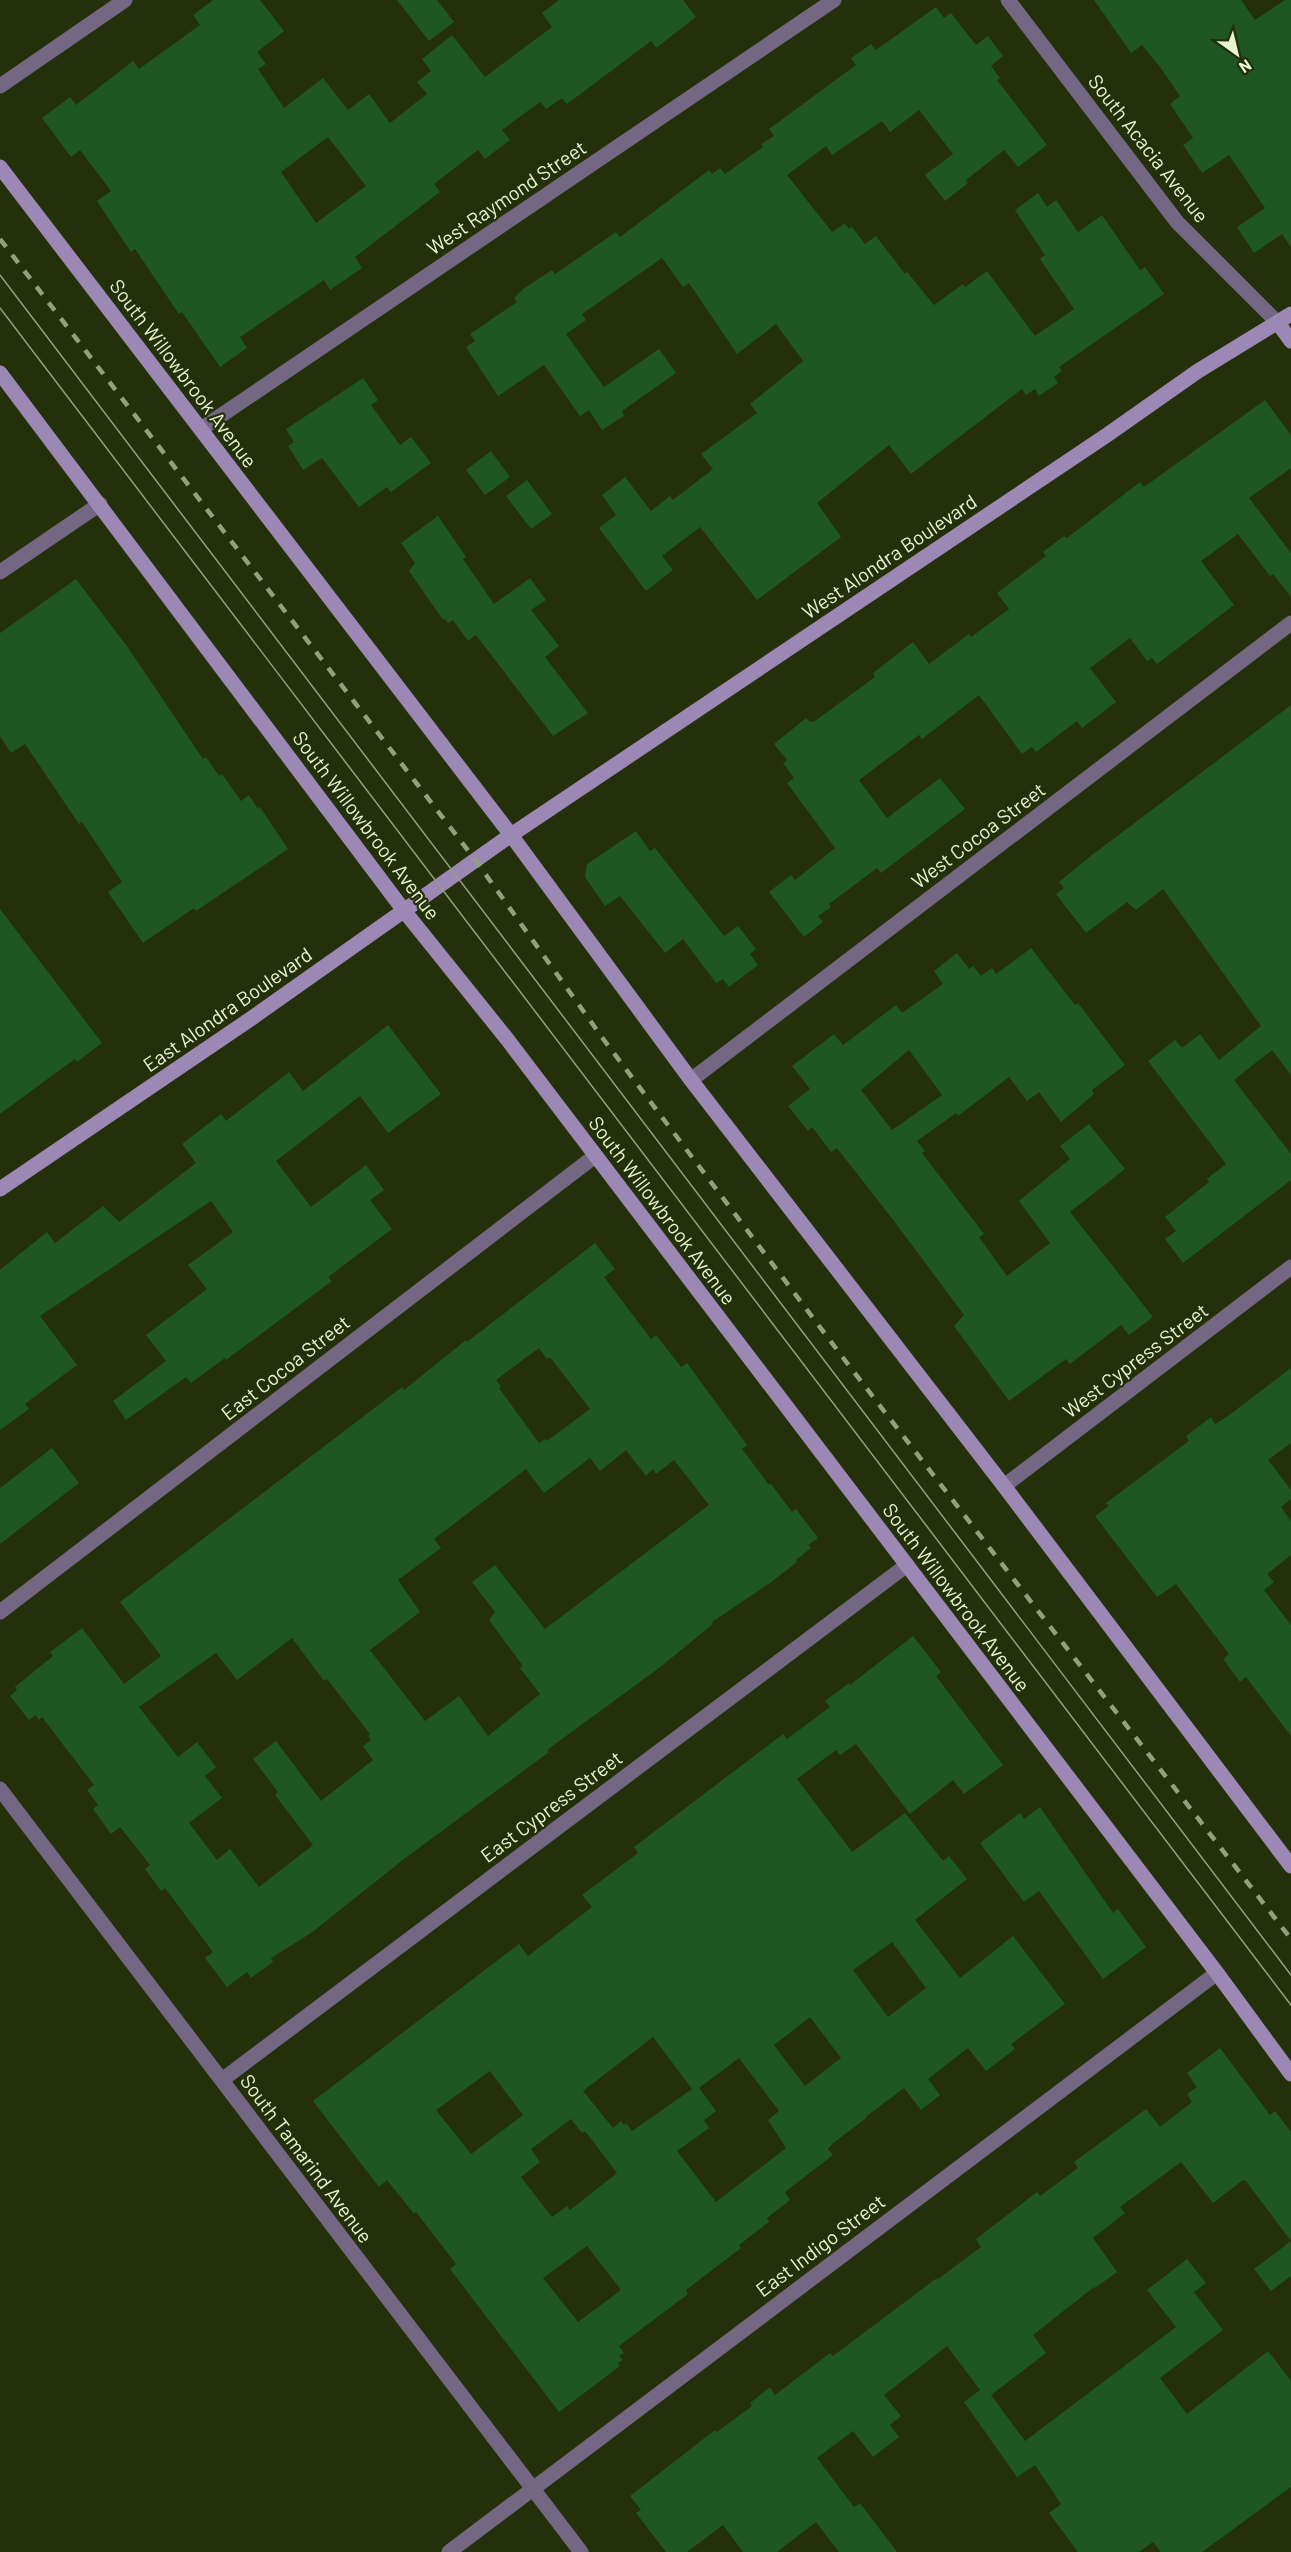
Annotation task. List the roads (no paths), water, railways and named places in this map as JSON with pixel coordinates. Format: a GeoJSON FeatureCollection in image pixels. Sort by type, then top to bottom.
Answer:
{"type":"FeatureCollection","features":[{"type":"Feature","properties":{"kind":"street"},"geometry":{"type":"LineString","coordinates":[[0,86],[125,0]]}},
{"type":"Feature","properties":{"kind":"street","name":"West Raymond Street"},"geometry":{"type":"LineString","coordinates":[[201,429],[834,0]]}},
{"type":"Feature","properties":{"kind":"street","name":"South Acacia Avenue"},"geometry":{"type":"LineString","coordinates":[[1008,0],[1177,222],[1278,323],[1291,341]]}},
{"type":"Feature","properties":{"kind":"street","name":"South Willowbrook Avenue"},"geometry":{"type":"LineString","coordinates":[[0,167],[511,835],[691,1080],[1004,1486],[1291,1866]]}},
{"type":"Feature","properties":{"kind":"street","name":"West Alondra Boulevard"},"geometry":{"type":"LineString","coordinates":[[476,861],[511,835],[1107,435],[1198,371],[1291,314]]}},
{"type":"Feature","properties":{"kind":"street","name":"South Willowbrook Avenue"},"geometry":{"type":"LineString","coordinates":[[0,373],[405,912],[507,1039],[1217,1973],[1291,2074]]}},
{"type":"Feature","properties":{"kind":"street"},"geometry":{"type":"LineString","coordinates":[[0,572],[100,504]]}},
{"type":"Feature","properties":{"kind":"street","name":"West Cocoa Street"},"geometry":{"type":"LineString","coordinates":[[691,1080],[1291,623]]}},
{"type":"Feature","properties":{"kind":"street","name":"East Alondra Boulevard"},"geometry":{"type":"LineString","coordinates":[[0,1189],[476,861]]}},
{"type":"Feature","properties":{"kind":"street","name":"East Cocoa Street"},"geometry":{"type":"LineString","coordinates":[[0,1612],[595,1156]]}},
{"type":"Feature","properties":{"kind":"street","name":"West Cypress Street"},"geometry":{"type":"LineString","coordinates":[[1004,1486],[1291,1268]]}},
{"type":"Feature","properties":{"kind":"street","name":"East Cypress Street"},"geometry":{"type":"LineString","coordinates":[[222,2080],[906,1565]]}},
{"type":"Feature","properties":{"kind":"street","name":"South Tamarind Avenue"},"geometry":{"type":"LineString","coordinates":[[0,1790],[581,2552]]}},
{"type":"Feature","properties":{"kind":"street","name":"East Indigo Street"},"geometry":{"type":"LineString","coordinates":[[449,2552],[1217,1973]]}},
{"type":"Feature","properties":{"kind":"tram line"},"geometry":{"type":"LineString","coordinates":[[0,275],[1291,1975]]}},
{"type":"Feature","properties":{"kind":"tram line"},"geometry":{"type":"LineString","coordinates":[[0,308],[1291,2005]]}},
{"type":"Feature","properties":{"kind":"railway"},"geometry":{"type":"LineString","coordinates":[[0,239],[476,861],[604,1040],[847,1363],[1291,1939]]}}]}
